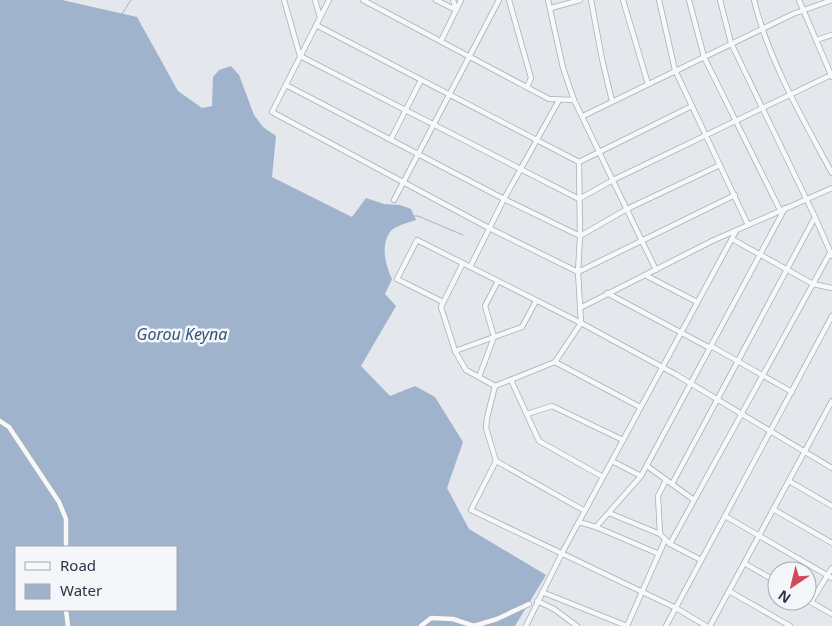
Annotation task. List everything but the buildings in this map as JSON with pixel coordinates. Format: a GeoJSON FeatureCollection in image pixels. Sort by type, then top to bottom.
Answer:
{"type":"FeatureCollection","features":[{"type":"Feature","properties":{"kind":"street"},"geometry":{"type":"LineString","coordinates":[[284,0],[300,56],[579,199]]}},
{"type":"Feature","properties":{"kind":"street"},"geometry":{"type":"LineString","coordinates":[[315,0],[320,17]]}},
{"type":"Feature","properties":{"kind":"street"},"geometry":{"type":"LineString","coordinates":[[329,0],[272,112],[489,228],[578,272]]}},
{"type":"Feature","properties":{"kind":"street"},"geometry":{"type":"LineString","coordinates":[[363,0],[370,2],[549,99],[574,100]]}},
{"type":"Feature","properties":{"kind":"street"},"geometry":{"type":"LineString","coordinates":[[436,0],[456,10]]}},
{"type":"Feature","properties":{"kind":"street"},"geometry":{"type":"LineString","coordinates":[[453,0],[456,10]]}},
{"type":"Feature","properties":{"kind":"street"},"geometry":{"type":"LineString","coordinates":[[441,41],[461,0]]}},
{"type":"Feature","properties":{"kind":"street"},"geometry":{"type":"LineString","coordinates":[[394,200],[499,0]]}},
{"type":"Feature","properties":{"kind":"street"},"geometry":{"type":"LineString","coordinates":[[509,0],[530,78],[527,87]]}},
{"type":"Feature","properties":{"kind":"street"},"geometry":{"type":"LineString","coordinates":[[548,0],[563,68],[574,100],[656,270]]}},
{"type":"Feature","properties":{"kind":"street"},"geometry":{"type":"LineString","coordinates":[[551,8],[580,0]]}},
{"type":"Feature","properties":{"kind":"street"},"geometry":{"type":"LineString","coordinates":[[591,0],[612,101]]}},
{"type":"Feature","properties":{"kind":"street"},"geometry":{"type":"LineString","coordinates":[[623,0],[648,84]]}},
{"type":"Feature","properties":{"kind":"street"},"geometry":{"type":"LineString","coordinates":[[659,0],[675,70],[748,225]]}},
{"type":"Feature","properties":{"kind":"street"},"geometry":{"type":"LineString","coordinates":[[689,0],[704,57],[735,121],[782,209]]}},
{"type":"Feature","properties":{"kind":"street"},"geometry":{"type":"LineString","coordinates":[[670,544],[831,254],[816,217],[731,43],[720,0]]}},
{"type":"Feature","properties":{"kind":"street"},"geometry":{"type":"LineString","coordinates":[[754,0],[761,29],[791,94],[832,173]]}},
{"type":"Feature","properties":{"kind":"street"},"geometry":{"type":"LineString","coordinates":[[579,199],[613,180],[832,76],[799,0]]}},
{"type":"Feature","properties":{"kind":"street"},"geometry":{"type":"LineString","coordinates":[[583,116],[761,29],[803,10],[832,0]]}},
{"type":"Feature","properties":{"kind":"street"},"geometry":{"type":"LineString","coordinates":[[316,25],[578,162]]}},
{"type":"Feature","properties":{"kind":"street"},"geometry":{"type":"LineString","coordinates":[[816,40],[832,35]]}},
{"type":"Feature","properties":{"kind":"street"},"geometry":{"type":"LineString","coordinates":[[391,139],[421,80]]}},
{"type":"Feature","properties":{"kind":"street"},"geometry":{"type":"LineString","coordinates":[[286,85],[504,199],[580,236]]}},
{"type":"Feature","properties":{"kind":"street"},"geometry":{"type":"LineString","coordinates":[[470,267],[504,199],[559,100]]}},
{"type":"Feature","properties":{"kind":"street"},"geometry":{"type":"LineString","coordinates":[[578,162],[692,106]]}},
{"type":"Feature","properties":{"kind":"street"},"geometry":{"type":"LineString","coordinates":[[463,264],[441,308],[454,350],[466,370],[496,386],[555,362],[581,323],[578,272],[580,236],[578,162]]}},
{"type":"Feature","properties":{"kind":"street"},"geometry":{"type":"LineString","coordinates":[[580,236],[627,209],[720,165]]}},
{"type":"Feature","properties":{"kind":"street"},"geometry":{"type":"LineString","coordinates":[[580,308],[712,241],[832,188]]}},
{"type":"Feature","properties":{"kind":"street"},"geometry":{"type":"LineString","coordinates":[[578,272],[734,195]]}},
{"type":"Feature","properties":{"kind":"street"},"geometry":{"type":"LineString","coordinates":[[596,527],[642,476],[760,255],[782,209]]}},
{"type":"Feature","properties":{"kind":"street"},"geometry":{"type":"LineString","coordinates":[[672,484],[816,217]]}},
{"type":"Feature","properties":{"kind":"street"},"geometry":{"type":"LineString","coordinates":[[526,626],[537,601],[622,440],[736,231]]}},
{"type":"Feature","properties":{"kind":"street"},"geometry":{"type":"LineString","coordinates":[[443,302],[397,278],[417,240],[581,323],[662,367],[832,468]]}},
{"type":"Feature","properties":{"kind":"street"},"geometry":{"type":"LineString","coordinates":[[732,240],[813,284],[832,288]]}},
{"type":"Feature","properties":{"kind":"street"},"geometry":{"type":"LineString","coordinates":[[645,275],[697,302]]}},
{"type":"Feature","properties":{"kind":"street"},"geometry":{"type":"LineString","coordinates":[[478,377],[494,337],[485,306],[498,281]]}},
{"type":"Feature","properties":{"kind":"street"},"geometry":{"type":"LineString","coordinates":[[607,293],[738,361],[792,392]]}},
{"type":"Feature","properties":{"kind":"street"},"geometry":{"type":"LineString","coordinates":[[454,350],[522,327],[536,301]]}},
{"type":"Feature","properties":{"kind":"street"},"geometry":{"type":"LineString","coordinates":[[666,626],[832,316]]}},
{"type":"Feature","properties":{"kind":"street"},"geometry":{"type":"LineString","coordinates":[[555,362],[640,407]]}},
{"type":"Feature","properties":{"kind":"street"},"geometry":{"type":"LineString","coordinates":[[512,380],[539,441],[603,477]]}},
{"type":"Feature","properties":{"kind":"street"},"geometry":{"type":"LineString","coordinates":[[496,386],[486,418],[486,428],[496,462],[471,510],[676,608],[706,626]]}},
{"type":"Feature","properties":{"kind":"street"},"geometry":{"type":"LineString","coordinates":[[710,626],[832,401]]}},
{"type":"Feature","properties":{"kind":"street"},"geometry":{"type":"LineString","coordinates":[[527,414],[552,406],[622,440]]}},
{"type":"Feature","properties":{"kind":"street"},"geometry":{"type":"LineString","coordinates":[[0,421],[9,427],[59,502],[66,518],[66,546]]}},
{"type":"Feature","properties":{"kind":"street"},"geometry":{"type":"LineString","coordinates":[[612,461],[642,476]]}},
{"type":"Feature","properties":{"kind":"street"},"geometry":{"type":"LineString","coordinates":[[496,462],[585,511]]}},
{"type":"Feature","properties":{"kind":"street"},"geometry":{"type":"LineString","coordinates":[[647,466],[694,500]]}},
{"type":"Feature","properties":{"kind":"street"},"geometry":{"type":"LineString","coordinates":[[660,534],[658,496],[666,480]]}},
{"type":"Feature","properties":{"kind":"street"},"geometry":{"type":"LineString","coordinates":[[789,481],[832,506]]}},
{"type":"Feature","properties":{"kind":"street"},"geometry":{"type":"LineString","coordinates":[[773,509],[832,543]]}},
{"type":"Feature","properties":{"kind":"street"},"geometry":{"type":"LineString","coordinates":[[609,512],[660,534],[670,544],[701,560]]}},
{"type":"Feature","properties":{"kind":"street"},"geometry":{"type":"LineString","coordinates":[[725,516],[830,577]]}},
{"type":"Feature","properties":{"kind":"street"},"geometry":{"type":"LineString","coordinates":[[579,522],[596,527],[659,554]]}},
{"type":"Feature","properties":{"kind":"street"},"geometry":{"type":"LineString","coordinates":[[542,592],[626,626],[665,540]]}},
{"type":"Feature","properties":{"kind":"street"},"geometry":{"type":"LineString","coordinates":[[744,563],[767,576]]}},
{"type":"Feature","properties":{"kind":"street"},"geometry":{"type":"LineString","coordinates":[[817,592],[830,577],[832,568]]}},
{"type":"Feature","properties":{"kind":"street"},"geometry":{"type":"LineString","coordinates":[[729,591],[790,626]]}},
{"type":"Feature","properties":{"kind":"street"},"geometry":{"type":"LineString","coordinates":[[537,601],[554,609],[577,626]]}},
{"type":"Feature","properties":{"kind":"street"},"geometry":{"type":"LineString","coordinates":[[421,626],[430,618],[454,619],[474,626],[497,619],[528,604]]}},
{"type":"Feature","properties":{"kind":"street"},"geometry":{"type":"LineString","coordinates":[[817,606],[832,614]]}},
{"type":"Feature","properties":{"kind":"street"},"geometry":{"type":"LineString","coordinates":[[66,611],[68,626]]}},
{"type":"Feature","properties":{"kind":"water","name":"Gorou Keyna"},"geometry":{"type":"Polygon","coordinates":[[[0,0],[62,0],[137,17],[178,91],[202,108],[212,106],[213,77],[219,70],[231,66],[239,75],[254,115],[263,127],[276,136],[272,177],[352,217],[366,198],[384,204],[400,205],[411,209],[416,220],[399,226],[390,232],[385,243],[386,262],[392,279],[385,294],[396,306],[361,366],[390,396],[415,386],[435,397],[463,442],[447,488],[469,529],[546,575],[515,626],[0,626],[0,0]]]}},
{"type":"Feature","properties":{"kind":"waterway"},"geometry":{"type":"LineString","coordinates":[[122,14],[131,0]]}},
{"type":"Feature","properties":{"kind":"waterway"},"geometry":{"type":"LineString","coordinates":[[412,216],[418,216],[463,235]]}}]}
